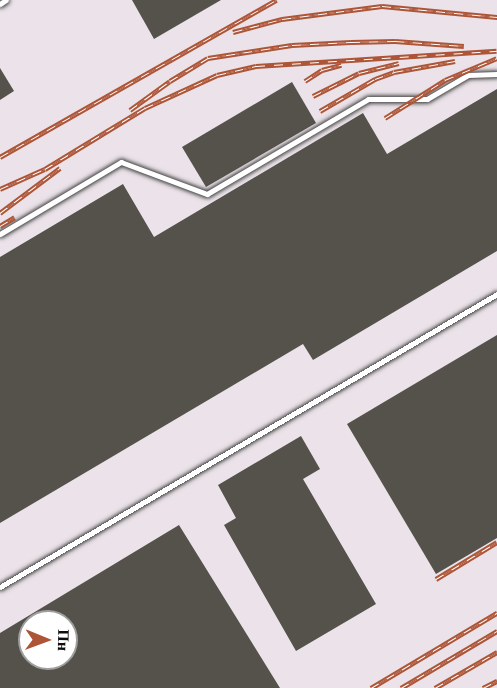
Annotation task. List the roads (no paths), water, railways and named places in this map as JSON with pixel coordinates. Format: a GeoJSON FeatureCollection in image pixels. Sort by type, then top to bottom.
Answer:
{"type":"FeatureCollection","features":[{"type":"Feature","properties":{"kind":"lane"},"geometry":{"type":"LineString","coordinates":[[0,4],[6,0]]}},
{"type":"Feature","properties":{"kind":"lane"},"geometry":{"type":"LineString","coordinates":[[0,234],[121,162],[207,194],[368,99],[427,99],[468,75],[497,75]]}},
{"type":"Feature","properties":{"kind":"lane"},"geometry":{"type":"LineString","coordinates":[[0,587],[497,294]]}},
{"type":"Feature","properties":{"kind":"railway"},"geometry":{"type":"LineString","coordinates":[[0,157],[276,0]]}},
{"type":"Feature","properties":{"kind":"railway"},"geometry":{"type":"LineString","coordinates":[[233,32],[282,19],[382,6],[497,17]]}},
{"type":"Feature","properties":{"kind":"railway"},"geometry":{"type":"LineString","coordinates":[[130,110],[170,81],[208,58],[292,45],[351,42],[395,41],[464,46]]}},
{"type":"Feature","properties":{"kind":"railway"},"geometry":{"type":"LineString","coordinates":[[0,189],[45,169],[145,108],[217,75],[256,66],[497,51]]}},
{"type":"Feature","properties":{"kind":"railway"},"geometry":{"type":"LineString","coordinates":[[385,118],[445,80],[497,58]]}},
{"type":"Feature","properties":{"kind":"railway"},"geometry":{"type":"LineString","coordinates":[[320,111],[375,79],[394,72],[455,61]]}},
{"type":"Feature","properties":{"kind":"railway"},"geometry":{"type":"LineString","coordinates":[[313,96],[359,73],[399,63]]}},
{"type":"Feature","properties":{"kind":"railway"},"geometry":{"type":"LineString","coordinates":[[305,81],[322,70],[341,65]]}},
{"type":"Feature","properties":{"kind":"railway"},"geometry":{"type":"LineString","coordinates":[[0,213],[60,168]]}},
{"type":"Feature","properties":{"kind":"railway"},"geometry":{"type":"LineString","coordinates":[[0,226],[15,217]]}},
{"type":"Feature","properties":{"kind":"railway"},"geometry":{"type":"LineString","coordinates":[[436,579],[497,542]]}},
{"type":"Feature","properties":{"kind":"railway"},"geometry":{"type":"LineString","coordinates":[[371,688],[497,613]]}},
{"type":"Feature","properties":{"kind":"railway"},"geometry":{"type":"LineString","coordinates":[[401,688],[497,631]]}},
{"type":"Feature","properties":{"kind":"railway"},"geometry":{"type":"LineString","coordinates":[[435,688],[497,652]]}},
{"type":"Feature","properties":{"kind":"railway"},"geometry":{"type":"LineString","coordinates":[[483,688],[497,681]]}}]}
